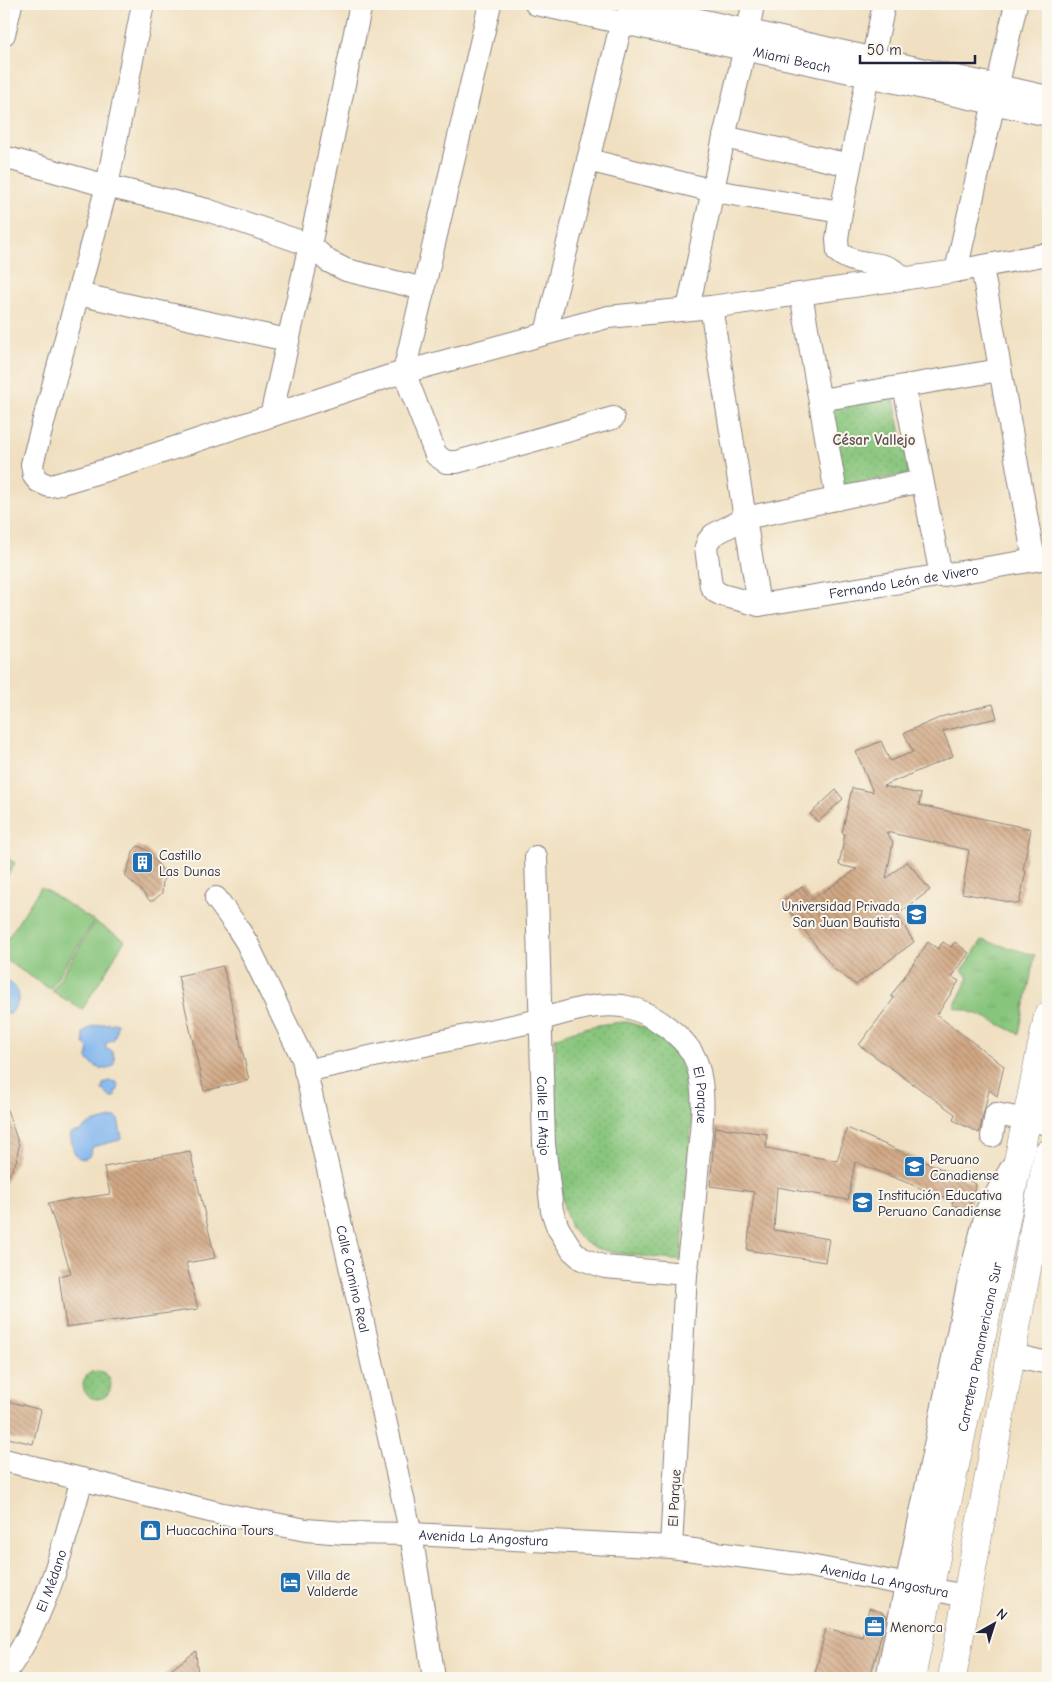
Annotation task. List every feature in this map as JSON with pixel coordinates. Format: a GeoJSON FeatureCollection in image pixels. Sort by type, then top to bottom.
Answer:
{"type":"FeatureCollection","features":[{"type":"Feature","properties":{"kind":"highway","name":"Carretera Panamericana Sur"},"geometry":{"type":"LineString","coordinates":[[911,1678],[919,1587],[1033,1133],[1048,1016]]}},
{"type":"Feature","properties":{"kind":"highway"},"geometry":{"type":"LineString","coordinates":[[952,1678],[1048,1153]]}},
{"type":"Feature","properties":{"kind":"street"},"geometry":{"type":"LineString","coordinates":[[4,34],[11,4]]}},
{"type":"Feature","properties":{"kind":"street"},"geometry":{"type":"LineString","coordinates":[[143,4],[107,186],[32,464],[34,476],[38,481],[49,486],[123,465],[404,372],[608,317],[711,307],[982,267],[1048,254]]}},
{"type":"Feature","properties":{"kind":"street"},"geometry":{"type":"LineString","coordinates":[[271,416],[310,245],[361,4]]}},
{"type":"Feature","properties":{"kind":"street"},"geometry":{"type":"LineString","coordinates":[[490,4],[404,372],[436,455],[446,462],[457,462],[613,418]]}},
{"type":"Feature","properties":{"kind":"street","name":"Miami Beach"},"geometry":{"type":"LineString","coordinates":[[536,4],[625,13],[996,94],[1048,97]]}},
{"type":"Feature","properties":{"kind":"street"},"geometry":{"type":"LineString","coordinates":[[688,310],[753,4]]}},
{"type":"Feature","properties":{"kind":"street"},"geometry":{"type":"LineString","coordinates":[[884,4],[850,165],[837,239],[838,252],[847,259],[887,266],[896,270],[904,279]]}},
{"type":"Feature","properties":{"kind":"street"},"geometry":{"type":"LineString","coordinates":[[956,271],[1016,4]]}},
{"type":"Feature","properties":{"kind":"street"},"geometry":{"type":"LineString","coordinates":[[546,333],[625,13]]}},
{"type":"Feature","properties":{"kind":"street","name":"Miami Beach"},"geometry":{"type":"LineString","coordinates":[[996,94],[1048,115]]}},
{"type":"Feature","properties":{"kind":"street"},"geometry":{"type":"LineString","coordinates":[[724,137],[850,165]]}},
{"type":"Feature","properties":{"kind":"street"},"geometry":{"type":"LineString","coordinates":[[4,157],[107,186],[207,210],[310,245],[328,261],[346,270],[424,289]]}},
{"type":"Feature","properties":{"kind":"street"},"geometry":{"type":"LineString","coordinates":[[588,160],[714,191],[841,212]]}},
{"type":"Feature","properties":{"kind":"street"},"geometry":{"type":"LineString","coordinates":[[982,267],[1000,370],[1041,559]]}},
{"type":"Feature","properties":{"kind":"street"},"geometry":{"type":"LineString","coordinates":[[78,294],[287,340]]}},
{"type":"Feature","properties":{"kind":"street"},"geometry":{"type":"LineString","coordinates":[[801,294],[837,499]]}},
{"type":"Feature","properties":{"kind":"street"},"geometry":{"type":"LineString","coordinates":[[711,307],[745,518],[759,605],[716,592],[711,586],[706,547],[713,535],[745,518],[922,481]]}},
{"type":"Feature","properties":{"kind":"street"},"geometry":{"type":"LineString","coordinates":[[820,400],[1000,370]]}},
{"type":"Feature","properties":{"kind":"street"},"geometry":{"type":"LineString","coordinates":[[904,386],[941,576]]}},
{"type":"Feature","properties":{"kind":"street","name":"Fernando León de Vivero"},"geometry":{"type":"LineString","coordinates":[[759,605],[1041,559]]}},
{"type":"Feature","properties":{"kind":"street","name":"Calle El Atajo"},"geometry":{"type":"LineString","coordinates":[[536,857],[544,1144],[552,1211],[558,1228],[572,1250],[582,1259],[592,1263],[606,1267],[686,1274]]}},
{"type":"Feature","properties":{"kind":"street","name":"Calle Camino Real"},"geometry":{"type":"LineString","coordinates":[[216,898],[247,943],[302,1059],[411,1534],[434,1678]]}},
{"type":"Feature","properties":{"kind":"street","name":"El Parque"},"geometry":{"type":"LineString","coordinates":[[305,1071],[542,1019],[587,1006],[624,1006],[645,1014],[675,1032],[688,1047],[697,1061],[701,1079],[703,1107],[691,1243],[686,1274],[671,1547]]}},
{"type":"Feature","properties":{"kind":"street"},"geometry":{"type":"LineString","coordinates":[[992,1136],[996,1114],[1033,1133]]}},
{"type":"Feature","properties":{"kind":"street"},"geometry":{"type":"LineString","coordinates":[[1012,1355],[1048,1363]]}},
{"type":"Feature","properties":{"kind":"street","name":"Avenida La Angostura"},"geometry":{"type":"LineString","coordinates":[[4,1460],[218,1513],[306,1530],[344,1534],[411,1534],[671,1547],[799,1564],[966,1596]]}},
{"type":"Feature","properties":{"kind":"street","name":"El Médano"},"geometry":{"type":"LineString","coordinates":[[4,1675],[25,1644],[42,1604],[62,1552],[82,1479]]}},
{"type":"Feature","properties":{"kind":"street"},"geometry":{"type":"LineString","coordinates":[[886,1678],[919,1587]]}},
{"type":"Feature","properties":{"kind":"green space"},"geometry":{"type":"Polygon","coordinates":[[[893,394],[909,474],[837,486],[826,408],[893,394]]]}},
{"type":"Feature","properties":{"kind":"green space"},"geometry":{"type":"Polygon","coordinates":[[[4,856],[15,863],[4,881],[4,856]]]}},
{"type":"Feature","properties":{"kind":"green space"},"geometry":{"type":"Polygon","coordinates":[[[41,887],[94,921],[50,989],[4,959],[4,944],[41,887]]]}},
{"type":"Feature","properties":{"kind":"green space"},"geometry":{"type":"Polygon","coordinates":[[[95,922],[125,940],[82,1010],[52,991],[95,922]]]}},
{"type":"Feature","properties":{"kind":"green space"},"geometry":{"type":"Polygon","coordinates":[[[982,940],[1035,955],[1019,1034],[980,1015],[954,1007],[969,977],[962,971],[982,940]]]}},
{"type":"Feature","properties":{"kind":"green space"},"geometry":{"type":"Polygon","coordinates":[[[627,1022],[651,1031],[670,1045],[685,1064],[694,1088],[681,1261],[616,1253],[596,1248],[582,1240],[571,1228],[564,1208],[557,1151],[555,1038],[590,1027],[627,1022]]]}},
{"type":"Feature","properties":{"kind":"green space"},"geometry":{"type":"Polygon","coordinates":[[[97,1371],[107,1375],[111,1385],[107,1395],[97,1399],[87,1395],[83,1385],[87,1375],[97,1371]]]}},
{"type":"Feature","properties":{"kind":"water"},"geometry":{"type":"Polygon","coordinates":[[[4,978],[17,990],[19,998],[11,1013],[4,1013],[4,978]]]}},
{"type":"Feature","properties":{"kind":"water"},"geometry":{"type":"Polygon","coordinates":[[[117,1023],[113,1040],[106,1042],[106,1050],[110,1049],[115,1062],[109,1068],[98,1068],[87,1058],[89,1049],[84,1043],[83,1033],[94,1026],[117,1023]]]}},
{"type":"Feature","properties":{"kind":"water"},"geometry":{"type":"Polygon","coordinates":[[[109,1081],[116,1082],[118,1085],[118,1090],[114,1093],[115,1097],[111,1098],[102,1090],[103,1084],[109,1081]]]}},
{"type":"Feature","properties":{"kind":"water"},"geometry":{"type":"Polygon","coordinates":[[[116,1117],[122,1138],[92,1147],[91,1155],[85,1158],[77,1157],[70,1133],[80,1131],[91,1123],[116,1117]]]}},
{"type":"Feature","properties":{"kind":"building"},"geometry":{"type":"Polygon","coordinates":[[[993,704],[997,718],[943,731],[953,756],[883,786],[921,794],[919,805],[1031,829],[1023,870],[1026,871],[1019,904],[962,893],[969,850],[886,832],[893,842],[886,879],[907,861],[930,890],[897,915],[914,942],[856,985],[834,969],[782,901],[802,887],[811,900],[857,869],[839,865],[845,834],[842,833],[852,788],[873,792],[856,752],[881,741],[890,761],[913,752],[904,733],[944,716],[993,704]]]}},
{"type":"Feature","properties":{"kind":"building"},"geometry":{"type":"Polygon","coordinates":[[[836,790],[843,799],[818,822],[810,814],[836,790]]]}},
{"type":"Feature","properties":{"kind":"building","name":"Castillo Las Dunas"},"geometry":{"type":"Polygon","coordinates":[[[138,846],[147,850],[167,876],[163,880],[162,893],[154,900],[150,901],[125,876],[134,850],[138,846]]]}},
{"type":"Feature","properties":{"kind":"building"},"geometry":{"type":"Polygon","coordinates":[[[928,942],[938,949],[943,942],[951,947],[955,942],[969,953],[952,977],[959,981],[937,1015],[1004,1066],[997,1096],[989,1090],[979,1133],[953,1120],[955,1114],[859,1045],[894,998],[891,996],[928,942]]]}},
{"type":"Feature","properties":{"kind":"building"},"geometry":{"type":"Polygon","coordinates":[[[223,966],[249,1080],[204,1091],[178,976],[223,966]]]}},
{"type":"Feature","properties":{"kind":"building"},"geometry":{"type":"Polygon","coordinates":[[[6,1107],[19,1145],[16,1162],[4,1184],[4,1108],[6,1107]]]}},
{"type":"Feature","properties":{"kind":"building"},"geometry":{"type":"Polygon","coordinates":[[[715,1127],[767,1134],[766,1148],[837,1161],[847,1128],[976,1184],[968,1210],[952,1205],[953,1201],[855,1162],[848,1200],[777,1187],[774,1230],[829,1239],[825,1262],[747,1250],[754,1192],[710,1186],[715,1127]]]}},
{"type":"Feature","properties":{"kind":"building"},"geometry":{"type":"Polygon","coordinates":[[[190,1151],[215,1258],[186,1263],[198,1309],[66,1327],[59,1276],[71,1273],[48,1203],[110,1194],[104,1167],[190,1151]]]}},
{"type":"Feature","properties":{"kind":"building"},"geometry":{"type":"Polygon","coordinates":[[[4,1400],[41,1410],[33,1444],[4,1437],[4,1400]]]}},
{"type":"Feature","properties":{"kind":"building"},"geometry":{"type":"Polygon","coordinates":[[[869,1608],[882,1612],[886,1617],[870,1678],[814,1678],[826,1628],[862,1637],[869,1608]]]}},
{"type":"Feature","properties":{"kind":"building"},"geometry":{"type":"Polygon","coordinates":[[[196,1651],[198,1678],[160,1678],[196,1651]]]}},
{"type":"Feature","properties":{"kind":"place","name":"Castillo Las Dunas"},"geometry":{"type":"Point","coordinates":[143,863]}},
{"type":"Feature","properties":{"kind":"place","name":"Universidad Privada San Juan Bautista"},"geometry":{"type":"Point","coordinates":[916,914]}},
{"type":"Feature","properties":{"kind":"place","name":"Peruano Canadiense"},"geometry":{"type":"Point","coordinates":[914,1167]}},
{"type":"Feature","properties":{"kind":"place","name":"Institución Educativa Peruano Canadiense"},"geometry":{"type":"Point","coordinates":[862,1203]}},
{"type":"Feature","properties":{"kind":"place","name":"Huacachina Tours"},"geometry":{"type":"Point","coordinates":[150,1530]}},
{"type":"Feature","properties":{"kind":"place","name":"Villa de Valderde"},"geometry":{"type":"Point","coordinates":[291,1583]}},
{"type":"Feature","properties":{"kind":"place","name":"Menorca"},"geometry":{"type":"Point","coordinates":[874,1627]}},
{"type":"Feature","properties":{"kind":"district","name":"César Vallejo"},"geometry":{"type":"Point","coordinates":[874,440]}}]}
